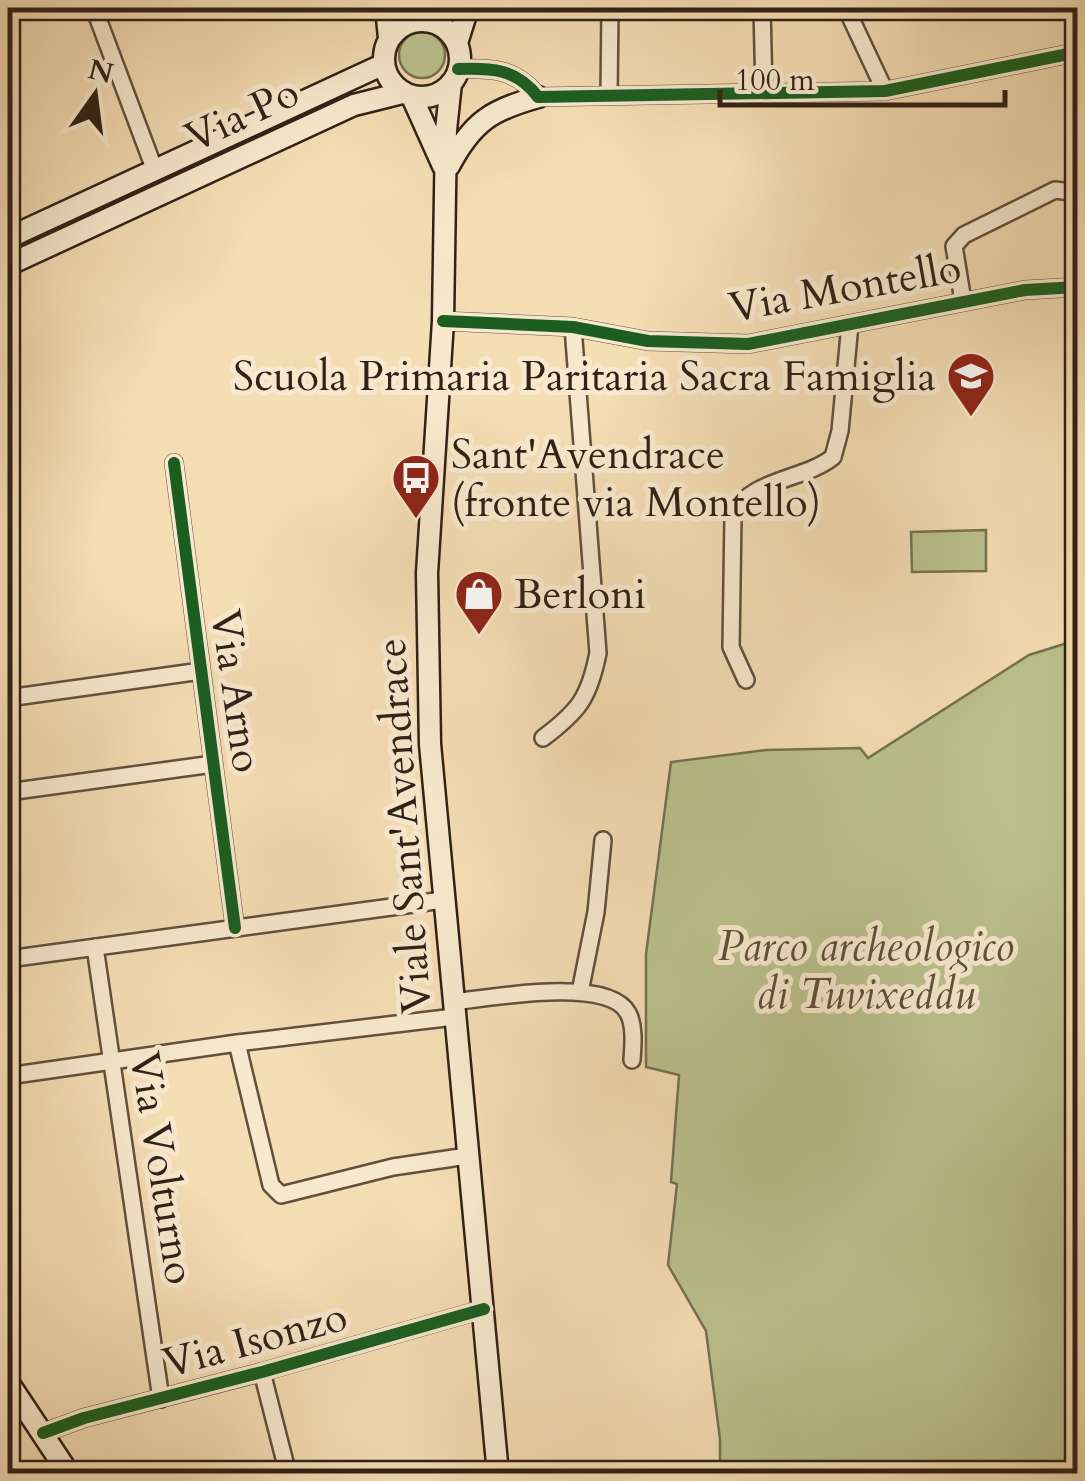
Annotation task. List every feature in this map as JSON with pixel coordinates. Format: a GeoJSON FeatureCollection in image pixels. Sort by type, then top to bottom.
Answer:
{"type":"FeatureCollection","features":[{"type":"Feature","properties":{"kind":"main road"},"geometry":{"type":"LineString","coordinates":[[386,8],[390,38],[384,64],[392,86],[407,95],[425,98],[454,76],[457,43],[468,8]]}},
{"type":"Feature","properties":{"kind":"main road"},"geometry":{"type":"LineString","coordinates":[[390,38],[399,28],[425,14],[449,30],[457,43]]}},
{"type":"Feature","properties":{"kind":"main road","name":"Via Po"},"geometry":{"type":"LineString","coordinates":[[8,238],[384,64]]}},
{"type":"Feature","properties":{"kind":"main road","name":"Viale Sant'Avendrace"},"geometry":{"type":"LineString","coordinates":[[454,76],[427,572],[430,744],[498,1474]]}},
{"type":"Feature","properties":{"kind":"main road","name":"Via Po"},"geometry":{"type":"LineString","coordinates":[[8,265],[354,105],[407,95]]}},
{"type":"Feature","properties":{"kind":"main road","name":"Viale Sant'Avendrace"},"geometry":{"type":"LineString","coordinates":[[407,95],[446,172]]}},
{"type":"Feature","properties":{"kind":"main road"},"geometry":{"type":"LineString","coordinates":[[446,172],[464,139],[484,118],[502,107],[538,96]]}},
{"type":"Feature","properties":{"kind":"main road"},"geometry":{"type":"LineString","coordinates":[[8,1382],[68,1474]]}},
{"type":"Feature","properties":{"kind":"street"},"geometry":{"type":"LineString","coordinates":[[94,8],[154,168]]}},
{"type":"Feature","properties":{"kind":"street"},"geometry":{"type":"LineString","coordinates":[[609,96],[610,8]]}},
{"type":"Feature","properties":{"kind":"street"},"geometry":{"type":"LineString","coordinates":[[762,8],[764,92]]}},
{"type":"Feature","properties":{"kind":"street"},"geometry":{"type":"LineString","coordinates":[[846,8],[885,91]]}},
{"type":"Feature","properties":{"kind":"street"},"geometry":{"type":"LineString","coordinates":[[454,76],[500,70],[517,76],[538,96],[885,91],[1078,52]]}},
{"type":"Feature","properties":{"kind":"street"},"geometry":{"type":"LineString","coordinates":[[963,301],[954,246],[964,235],[1055,190],[1078,194]]}},
{"type":"Feature","properties":{"kind":"street","name":"Via Montello"},"geometry":{"type":"LineString","coordinates":[[443,321],[573,327],[648,341],[748,344],[1026,290],[1078,287]]}},
{"type":"Feature","properties":{"kind":"street"},"geometry":{"type":"LineString","coordinates":[[746,680],[731,648],[733,516],[738,504],[760,490],[833,457],[840,431],[850,324]]}},
{"type":"Feature","properties":{"kind":"street"},"geometry":{"type":"LineString","coordinates":[[544,738],[574,715],[591,689],[598,653],[573,327]]}},
{"type":"Feature","properties":{"kind":"street","name":"Via Arno"},"geometry":{"type":"LineString","coordinates":[[174,463],[235,928]]}},
{"type":"Feature","properties":{"kind":"street"},"geometry":{"type":"LineString","coordinates":[[8,698],[201,671]]}},
{"type":"Feature","properties":{"kind":"street"},"geometry":{"type":"LineString","coordinates":[[8,792],[213,764]]}},
{"type":"Feature","properties":{"kind":"street"},"geometry":{"type":"LineString","coordinates":[[580,992],[596,912],[602,840]]}},
{"type":"Feature","properties":{"kind":"street"},"geometry":{"type":"LineString","coordinates":[[8,959],[443,900]]}},
{"type":"Feature","properties":{"kind":"street","name":"Via Volturno"},"geometry":{"type":"LineString","coordinates":[[95,947],[161,1400]]}},
{"type":"Feature","properties":{"kind":"street"},"geometry":{"type":"LineString","coordinates":[[8,1076],[454,1010],[534,994],[580,992],[615,1001],[627,1010],[632,1025],[632,1060]]}},
{"type":"Feature","properties":{"kind":"street"},"geometry":{"type":"LineString","coordinates":[[237,1042],[271,1185],[281,1195],[393,1167],[467,1156]]}},
{"type":"Feature","properties":{"kind":"street","name":"Via Isonzo"},"geometry":{"type":"LineString","coordinates":[[43,1433],[84,1418],[484,1309]]}},
{"type":"Feature","properties":{"kind":"street"},"geometry":{"type":"LineString","coordinates":[[262,1372],[288,1474]]}},
{"type":"Feature","properties":{"kind":"green space"},"geometry":{"type":"Polygon","coordinates":[[[422,32],[439,38],[445,55],[439,72],[422,78],[405,72],[399,55],[405,38],[422,32]]]}},
{"type":"Feature","properties":{"kind":"green space"},"geometry":{"type":"Polygon","coordinates":[[[986,530],[986,571],[912,572],[911,532],[986,530]]]}},
{"type":"Feature","properties":{"kind":"green space","name":"Parco archeologico di Tuvixeddu"},"geometry":{"type":"Polygon","coordinates":[[[1077,640],[1077,1473],[720,1473],[720,1439],[706,1331],[668,1265],[677,1184],[671,1182],[679,1075],[646,1067],[646,954],[671,762],[766,750],[860,748],[868,758],[1029,655],[1077,640]]]}},
{"type":"Feature","properties":{"kind":"cycle path"},"geometry":{"type":"LineString","coordinates":[[458,69],[512,75],[538,97],[885,91],[1078,52]]}},
{"type":"Feature","properties":{"kind":"cycle path"},"geometry":{"type":"LineString","coordinates":[[443,321],[573,327],[648,341],[748,344],[1025,290],[1078,287]]}},
{"type":"Feature","properties":{"kind":"cycle path"},"geometry":{"type":"LineString","coordinates":[[174,463],[235,928]]}},
{"type":"Feature","properties":{"kind":"cycle path"},"geometry":{"type":"LineString","coordinates":[[43,1433],[84,1418],[484,1309]]}},
{"type":"Feature","properties":{"kind":"place","name":"Scuola Primaria Paritaria Sacra Famiglia"},"geometry":{"type":"Point","coordinates":[971,418]}},
{"type":"Feature","properties":{"kind":"place","name":"Sant'Avendrace (fronte via Montello)"},"geometry":{"type":"Point","coordinates":[416,520]}},
{"type":"Feature","properties":{"kind":"place","name":"Berloni"},"geometry":{"type":"Point","coordinates":[479,636]}}]}
